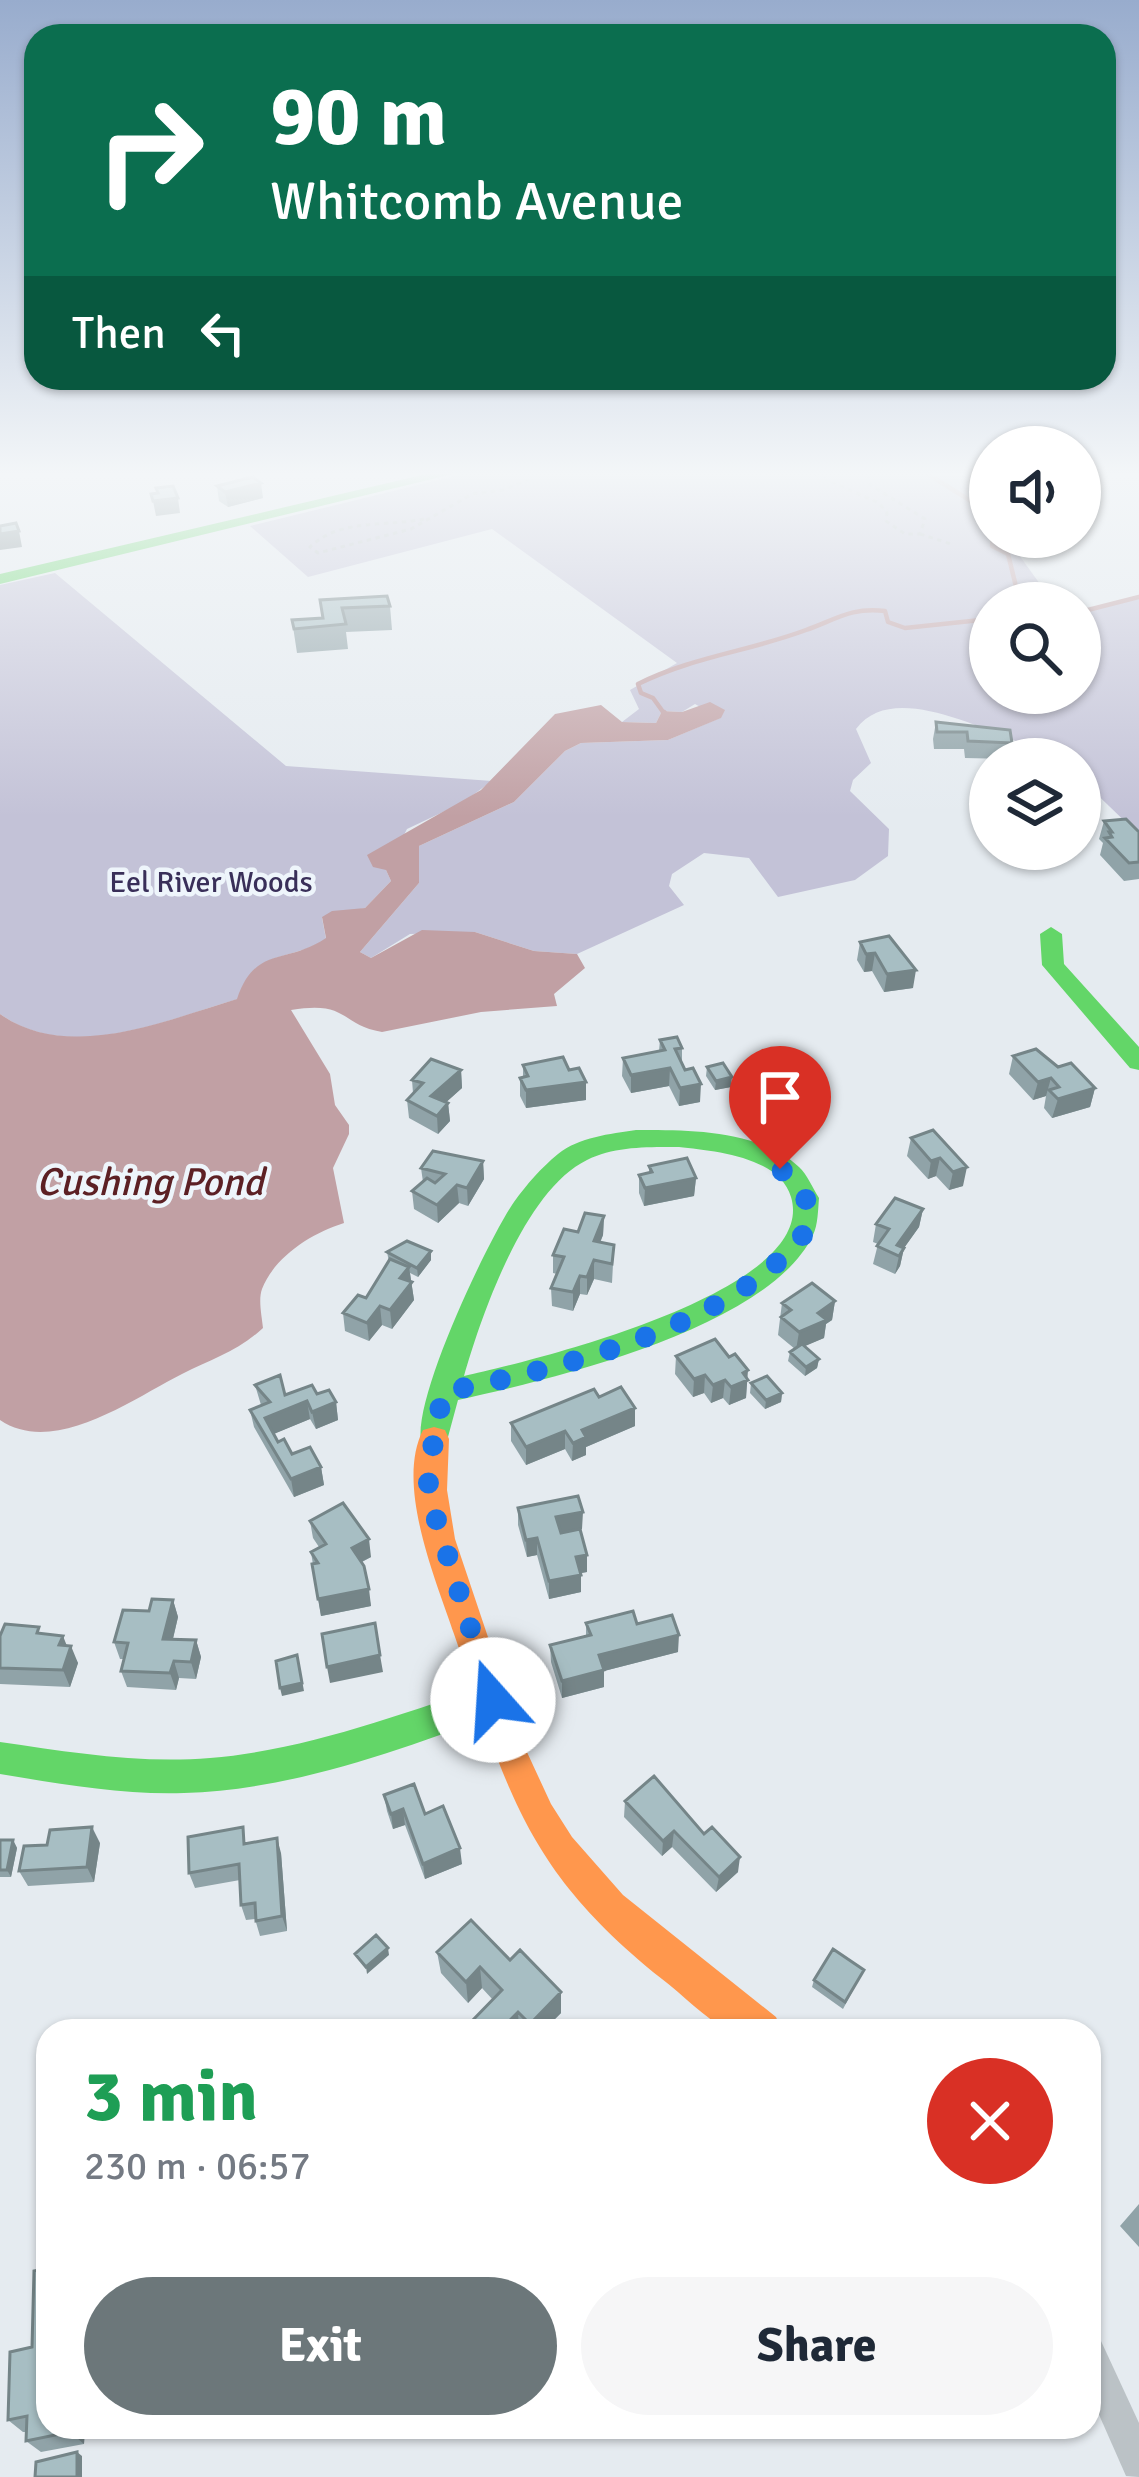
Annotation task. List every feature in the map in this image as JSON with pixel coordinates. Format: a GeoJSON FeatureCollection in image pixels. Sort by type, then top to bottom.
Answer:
{"type":"FeatureCollection","features":[{"type":"Feature","properties":{"kind":"street"},"geometry":{"type":"LineString","coordinates":[[1051,934],[1053,965],[1139,1062]]}},
{"type":"Feature","properties":{"kind":"street"},"geometry":{"type":"LineString","coordinates":[[443,1392],[542,1372],[698,1312],[796,1244],[809,1216],[807,1198],[798,1182],[762,1160],[681,1135],[624,1139],[569,1158],[546,1178],[519,1220],[462,1338],[443,1392],[428,1472],[429,1496],[493,1700],[535,1812],[571,1868],[616,1916],[748,2019]]}},
{"type":"Feature","properties":{"kind":"street"},"geometry":{"type":"LineString","coordinates":[[0,1758],[102,1774],[170,1777],[238,1772],[493,1700]]}},
{"type":"Feature","properties":{"kind":"street"},"geometry":{"type":"LineString","coordinates":[[1101,2380],[1139,2464]]}},
{"type":"Feature","properties":{"kind":"green space"},"geometry":{"type":"Polygon","coordinates":[[[0,587],[71,587],[286,766],[492,781],[462,803],[407,829],[386,870],[391,881],[365,908],[322,918],[326,939],[262,964],[238,999],[149,1026],[87,1037],[27,1029],[0,1014],[0,587]]]}},
{"type":"Feature","properties":{"kind":"green space","name":"Eel River Woods"},"geometry":{"type":"Polygon","coordinates":[[[572,587],[969,587],[969,714],[1101,714],[1101,606],[1139,597],[1139,835],[1101,798],[1101,738],[1011,738],[965,721],[902,708],[876,713],[856,729],[871,763],[853,780],[850,791],[889,829],[888,856],[855,880],[778,897],[749,858],[704,853],[672,874],[669,886],[684,905],[577,954],[534,951],[475,932],[410,934],[371,958],[360,952],[419,883],[419,846],[514,802],[565,751],[581,743],[668,740],[720,718],[695,704],[682,712],[662,711],[656,723],[622,722],[639,709],[630,690],[677,663],[572,587]]]}},
{"type":"Feature","properties":{"kind":"water","name":"Cushing Pond"},"geometry":{"type":"Polygon","coordinates":[[[710,702],[725,710],[721,718],[668,740],[581,743],[565,751],[514,802],[419,846],[419,883],[360,952],[371,958],[422,930],[475,932],[534,951],[577,954],[585,968],[554,994],[557,1006],[481,1012],[382,1032],[324,1008],[291,1010],[330,1074],[335,1105],[349,1125],[333,1168],[344,1223],[307,1240],[276,1266],[261,1293],[263,1328],[234,1349],[93,1420],[44,1432],[21,1430],[0,1420],[0,1014],[27,1028],[87,1036],[149,1026],[237,999],[244,982],[263,963],[326,938],[322,917],[332,911],[365,908],[391,881],[386,870],[373,867],[367,855],[481,790],[555,714],[601,705],[622,722],[656,723],[662,711],[682,712],[710,702]]]}},
{"type":"Feature","properties":{"kind":"building"},"geometry":{"type":"Polygon","coordinates":[[[387,596],[390,606],[342,608],[346,624],[294,629],[292,620],[323,618],[320,600],[387,596]]]}},
{"type":"Feature","properties":{"kind":"building"},"geometry":{"type":"Polygon","coordinates":[[[936,722],[1010,730],[1011,738],[968,741],[967,732],[937,732],[936,722]]]}},
{"type":"Feature","properties":{"kind":"building"},"geometry":{"type":"Polygon","coordinates":[[[1126,819],[1139,832],[1139,862],[1129,863],[1105,838],[1112,837],[1112,832],[1104,821],[1126,819]]]}},
{"type":"Feature","properties":{"kind":"building"},"geometry":{"type":"Polygon","coordinates":[[[889,936],[916,970],[887,974],[875,953],[866,954],[860,942],[889,936]]]}},
{"type":"Feature","properties":{"kind":"building"},"geometry":{"type":"Polygon","coordinates":[[[677,1037],[682,1048],[675,1049],[685,1070],[693,1068],[701,1084],[680,1088],[670,1068],[631,1075],[623,1058],[665,1050],[660,1040],[677,1037]]]}},
{"type":"Feature","properties":{"kind":"building"},"geometry":{"type":"Polygon","coordinates":[[[1036,1049],[1058,1067],[1071,1063],[1095,1088],[1058,1099],[1049,1090],[1059,1087],[1051,1078],[1038,1082],[1013,1056],[1036,1049]]]}},
{"type":"Feature","properties":{"kind":"building"},"geometry":{"type":"Polygon","coordinates":[[[563,1057],[569,1070],[579,1068],[586,1082],[526,1090],[520,1078],[528,1076],[523,1065],[563,1057]]]}},
{"type":"Feature","properties":{"kind":"building"},"geometry":{"type":"Polygon","coordinates":[[[431,1059],[461,1070],[431,1096],[448,1103],[437,1116],[407,1100],[423,1083],[412,1080],[431,1059]]]}},
{"type":"Feature","properties":{"kind":"building"},"geometry":{"type":"Polygon","coordinates":[[[723,1063],[732,1077],[716,1081],[707,1067],[723,1063]]]}},
{"type":"Feature","properties":{"kind":"building"},"geometry":{"type":"Polygon","coordinates":[[[786,1074],[799,1077],[797,1102],[748,1090],[752,1075],[785,1080],[786,1074]]]}},
{"type":"Feature","properties":{"kind":"building"},"geometry":{"type":"Polygon","coordinates":[[[933,1130],[967,1167],[953,1172],[940,1158],[931,1161],[911,1138],[933,1130]]]}},
{"type":"Feature","properties":{"kind":"building"},"geometry":{"type":"Polygon","coordinates":[[[433,1151],[483,1161],[467,1188],[457,1185],[437,1205],[412,1191],[427,1178],[435,1183],[445,1174],[421,1168],[433,1151]]]}},
{"type":"Feature","properties":{"kind":"building"},"geometry":{"type":"Polygon","coordinates":[[[687,1158],[696,1178],[645,1188],[639,1175],[652,1172],[649,1166],[687,1158]]]}},
{"type":"Feature","properties":{"kind":"building"},"geometry":{"type":"Polygon","coordinates":[[[895,1198],[923,1209],[897,1245],[904,1248],[899,1256],[877,1246],[889,1229],[876,1224],[895,1198]]]}},
{"type":"Feature","properties":{"kind":"building"},"geometry":{"type":"Polygon","coordinates":[[[585,1213],[604,1216],[594,1241],[614,1245],[612,1264],[594,1260],[573,1292],[551,1288],[564,1257],[553,1255],[564,1229],[578,1232],[585,1213]]]}},
{"type":"Feature","properties":{"kind":"building"},"geometry":{"type":"Polygon","coordinates":[[[407,1241],[431,1251],[417,1268],[387,1252],[407,1241]]]}},
{"type":"Feature","properties":{"kind":"building"},"geometry":{"type":"Polygon","coordinates":[[[390,1259],[409,1267],[400,1278],[412,1282],[390,1310],[380,1306],[367,1323],[343,1313],[358,1295],[366,1298],[390,1259]]]}},
{"type":"Feature","properties":{"kind":"building"},"geometry":{"type":"Polygon","coordinates":[[[812,1283],[835,1301],[818,1313],[827,1320],[799,1332],[781,1317],[791,1310],[782,1303],[812,1283]]]}},
{"type":"Feature","properties":{"kind":"building"},"geometry":{"type":"Polygon","coordinates":[[[715,1339],[748,1370],[743,1373],[748,1380],[731,1387],[725,1380],[713,1385],[705,1375],[694,1379],[676,1356],[715,1339]]]}},
{"type":"Feature","properties":{"kind":"building"},"geometry":{"type":"Polygon","coordinates":[[[802,1344],[819,1359],[806,1367],[790,1352],[802,1344]]]}},
{"type":"Feature","properties":{"kind":"building"},"geometry":{"type":"Polygon","coordinates":[[[280,1375],[285,1395],[312,1385],[317,1394],[329,1390],[336,1402],[312,1412],[307,1401],[265,1418],[278,1442],[284,1439],[292,1454],[310,1447],[321,1467],[291,1479],[250,1410],[270,1402],[255,1385],[280,1375]]]}},
{"type":"Feature","properties":{"kind":"building"},"geometry":{"type":"Polygon","coordinates":[[[767,1376],[782,1393],[766,1400],[751,1383],[767,1376]]]}},
{"type":"Feature","properties":{"kind":"building"},"geometry":{"type":"Polygon","coordinates":[[[621,1387],[635,1408],[582,1430],[586,1437],[573,1443],[565,1431],[526,1447],[511,1423],[594,1389],[599,1397],[621,1387]]]}},
{"type":"Feature","properties":{"kind":"building"},"geometry":{"type":"Polygon","coordinates":[[[578,1496],[583,1512],[556,1517],[561,1533],[580,1529],[587,1555],[576,1557],[581,1575],[549,1581],[537,1538],[526,1540],[518,1508],[578,1496]]]}},
{"type":"Feature","properties":{"kind":"building"},"geometry":{"type":"Polygon","coordinates":[[[343,1503],[369,1539],[352,1548],[364,1566],[369,1589],[318,1599],[312,1564],[318,1563],[311,1552],[326,1544],[310,1521],[343,1503]]]}},
{"type":"Feature","properties":{"kind":"building"},"geometry":{"type":"Polygon","coordinates":[[[152,1599],[173,1600],[163,1639],[196,1640],[191,1662],[174,1661],[170,1673],[121,1671],[128,1643],[114,1642],[123,1610],[149,1611],[152,1599]]]}},
{"type":"Feature","properties":{"kind":"building"},"geometry":{"type":"Polygon","coordinates":[[[633,1611],[637,1624],[672,1615],[679,1635],[599,1655],[604,1670],[562,1681],[550,1645],[591,1635],[586,1623],[633,1611]]]}},
{"type":"Feature","properties":{"kind":"building"},"geometry":{"type":"Polygon","coordinates":[[[375,1623],[380,1655],[327,1667],[322,1634],[375,1623]]]}},
{"type":"Feature","properties":{"kind":"building"},"geometry":{"type":"Polygon","coordinates":[[[5,1624],[39,1627],[37,1633],[63,1636],[59,1645],[71,1646],[63,1670],[0,1668],[0,1636],[5,1624]]]}},
{"type":"Feature","properties":{"kind":"building"},"geometry":{"type":"Polygon","coordinates":[[[297,1655],[302,1683],[280,1688],[276,1661],[297,1655]]]}},
{"type":"Feature","properties":{"kind":"building"},"geometry":{"type":"Polygon","coordinates":[[[654,1776],[704,1834],[712,1827],[740,1857],[719,1877],[674,1831],[663,1841],[625,1801],[654,1776]]]}},
{"type":"Feature","properties":{"kind":"building"},"geometry":{"type":"Polygon","coordinates":[[[414,1784],[425,1814],[443,1806],[460,1848],[423,1864],[403,1809],[391,1814],[384,1795],[414,1784]]]}},
{"type":"Feature","properties":{"kind":"building"},"geometry":{"type":"Polygon","coordinates":[[[92,1827],[87,1867],[19,1871],[24,1846],[47,1845],[50,1830],[92,1827]]]}},
{"type":"Feature","properties":{"kind":"building"},"geometry":{"type":"Polygon","coordinates":[[[243,1827],[244,1844],[277,1838],[282,1916],[256,1921],[255,1903],[241,1905],[239,1864],[189,1873],[188,1837],[243,1827]]]}},
{"type":"Feature","properties":{"kind":"building"},"geometry":{"type":"Polygon","coordinates":[[[0,1840],[13,1840],[7,1870],[0,1870],[0,1840]]]}},
{"type":"Feature","properties":{"kind":"building"},"geometry":{"type":"Polygon","coordinates":[[[471,1920],[510,1960],[520,1950],[561,1992],[535,2019],[525,2019],[518,2012],[511,2019],[474,2019],[502,1990],[480,1967],[466,1982],[437,1952],[471,1920]]]}},
{"type":"Feature","properties":{"kind":"building"},"geometry":{"type":"Polygon","coordinates":[[[376,1935],[388,1948],[366,1967],[355,1954],[376,1935]]]}},
{"type":"Feature","properties":{"kind":"building"},"geometry":{"type":"Polygon","coordinates":[[[833,1949],[864,1970],[845,2002],[814,1980],[833,1949]]]}},
{"type":"Feature","properties":{"kind":"building"},"geometry":{"type":"Polygon","coordinates":[[[34,2271],[36,2439],[26,2441],[27,2416],[8,2420],[10,2352],[32,2347],[34,2271]]]}},
{"type":"Feature","properties":{"kind":"building"},"geometry":{"type":"Polygon","coordinates":[[[77,2452],[77,2477],[35,2477],[36,2462],[77,2452]]]}},
{"type":"Feature","properties":{"kind":"waterway"},"geometry":{"type":"LineString","coordinates":[[1101,607],[1139,597]]}},
{"type":"Feature","properties":{"kind":"waterway"},"geometry":{"type":"LineString","coordinates":[[666,716],[653,698],[641,693],[638,684],[844,615],[885,611],[888,622],[905,628],[969,621]]}},
{"type":"Feature","properties":{"kind":"traffic: fast"},"geometry":{"type":"LineString","coordinates":[[1051,934],[1053,965],[1139,1062]]}},
{"type":"Feature","properties":{"kind":"traffic: fast"},"geometry":{"type":"LineString","coordinates":[[434,1439],[441,1406],[452,1368],[466,1327],[502,1245],[547,1178],[572,1156],[599,1145],[636,1139],[722,1144],[761,1155],[790,1173],[806,1198],[802,1231],[780,1262],[743,1290],[641,1337],[529,1372],[481,1384],[443,1392]]}},
{"type":"Feature","properties":{"kind":"traffic: fast"},"geometry":{"type":"LineString","coordinates":[[0,1758],[131,1775],[246,1771],[318,1755],[493,1700]]}},
{"type":"Feature","properties":{"kind":"traffic: slow"},"geometry":{"type":"LineString","coordinates":[[434,1439],[431,1490],[439,1539],[509,1750],[538,1816],[583,1880],[610,1908],[746,2019]]}},
{"type":"Feature","properties":{"kind":"route"},"geometry":{"type":"LineString","coordinates":[[493,1700],[429,1496],[428,1472],[443,1392],[542,1372],[607,1351],[675,1323],[730,1293],[766,1269],[806,1231],[807,1198],[798,1182],[780,1169]]}}]}
